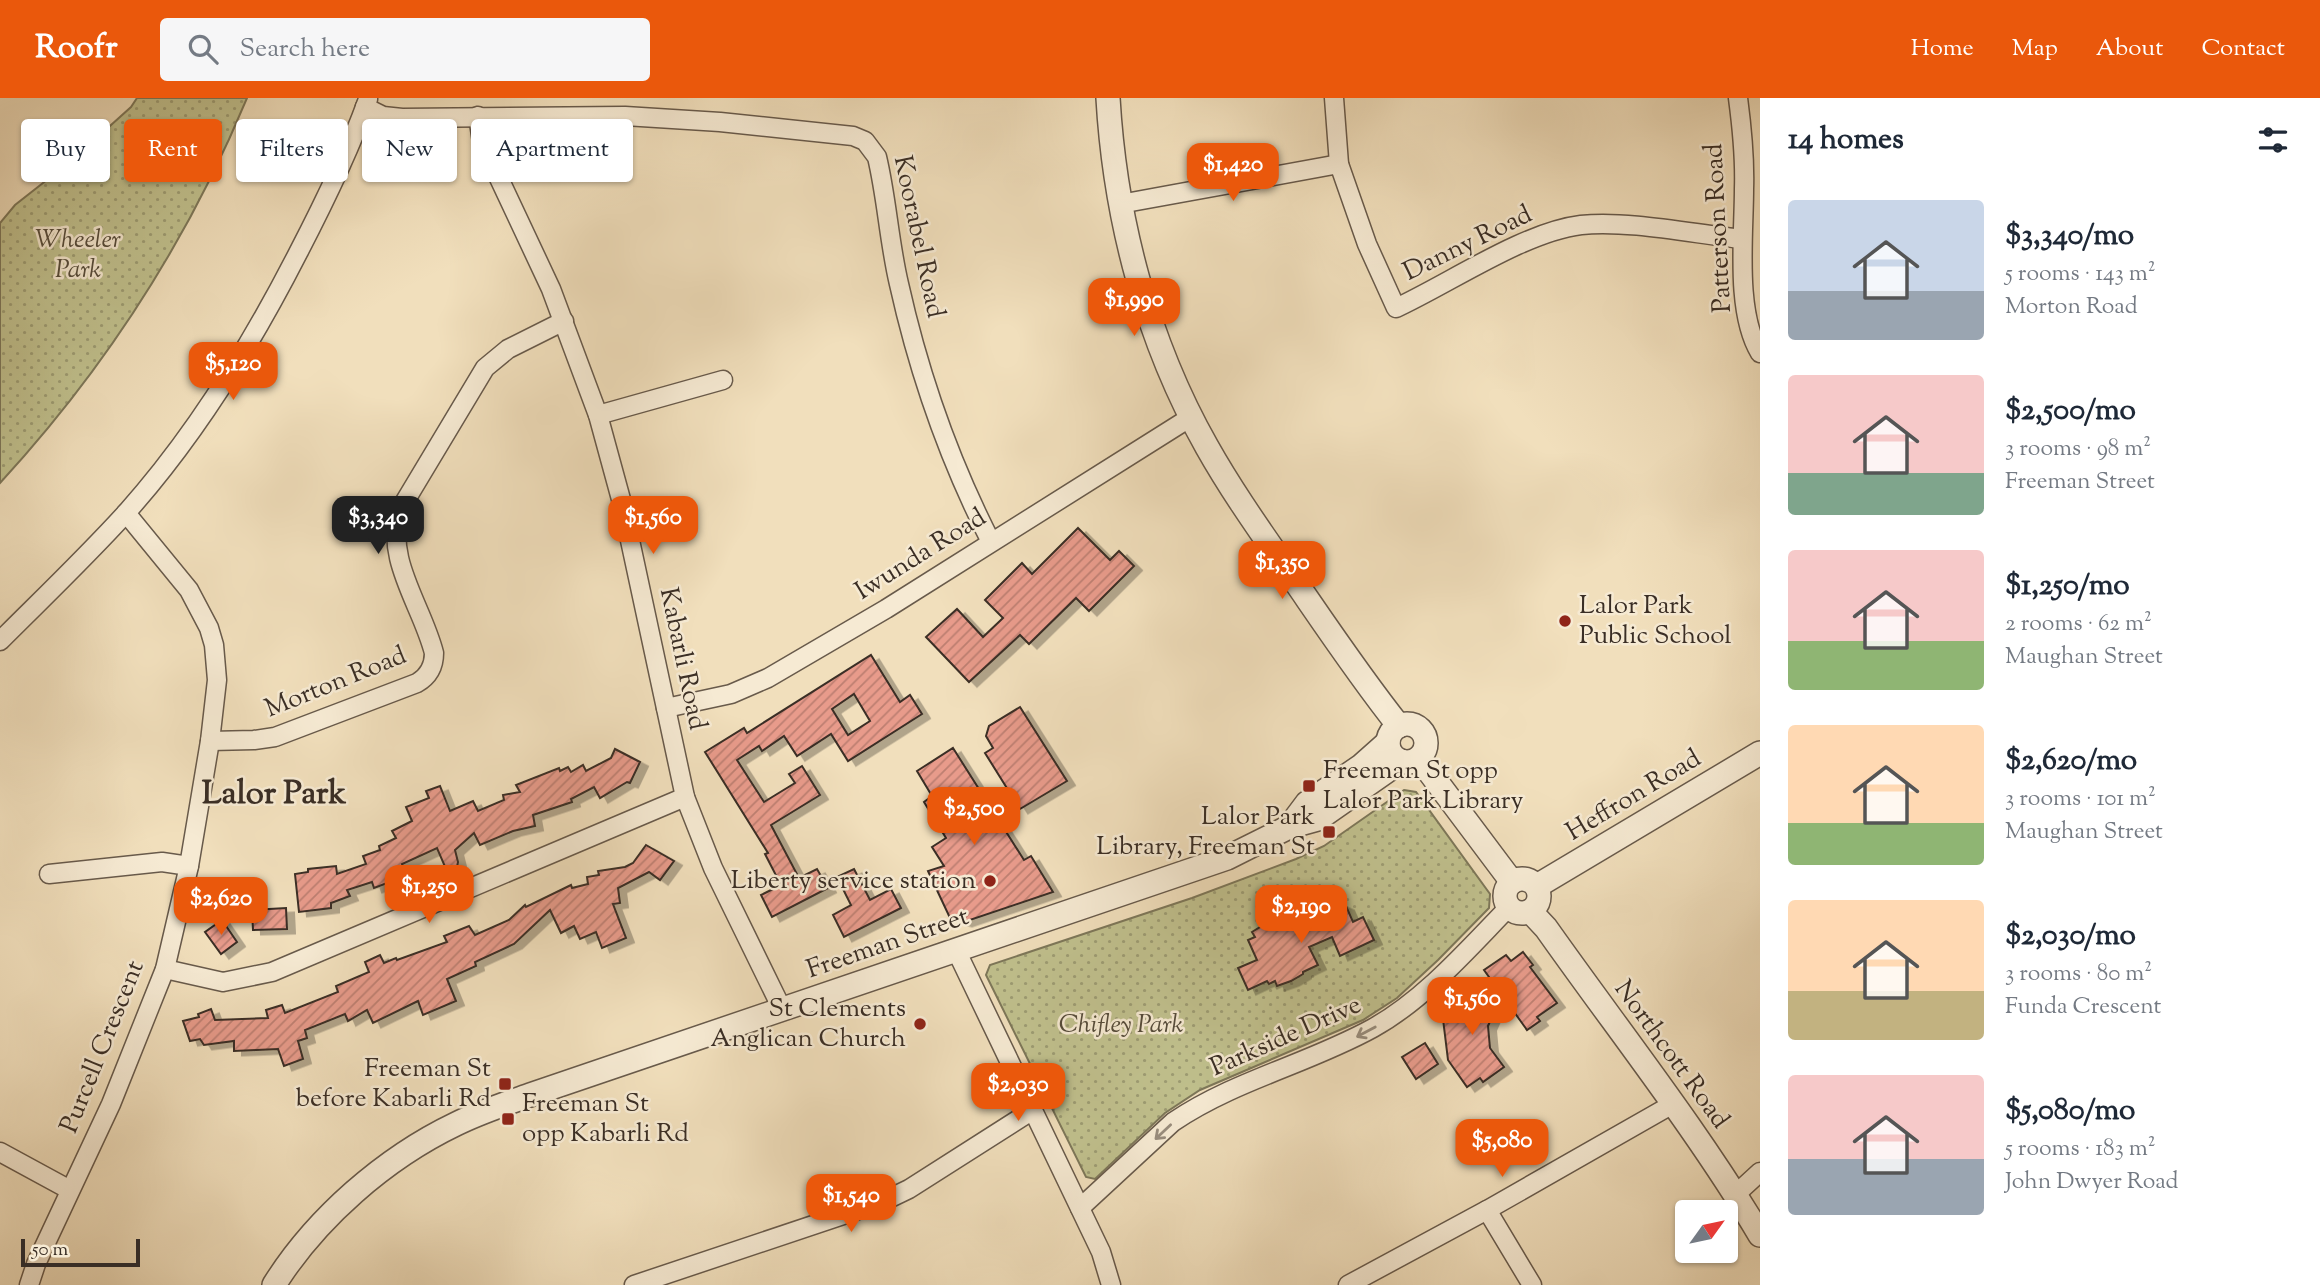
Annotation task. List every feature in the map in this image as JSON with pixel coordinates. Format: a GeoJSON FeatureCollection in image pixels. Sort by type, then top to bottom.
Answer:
{"type":"FeatureCollection","features":[{"type":"Feature","properties":{"kind":"street"},"geometry":{"type":"LineString","coordinates":[[1108,98],[1120,204],[1141,290],[1191,417],[1243,507],[1379,701],[1402,747],[1512,882]]}},
{"type":"Feature","properties":{"kind":"street","name":"Danny Road"},"geometry":{"type":"LineString","coordinates":[[1334,98],[1339,164],[1367,244],[1396,308],[1512,248],[1549,233],[1580,225],[1609,223],[1742,239]]}},
{"type":"Feature","properties":{"kind":"street","name":"Patterson Road"},"geometry":{"type":"LineString","coordinates":[[1738,98],[1744,188],[1742,239],[1746,310],[1760,353]]}},
{"type":"Feature","properties":{"kind":"street"},"geometry":{"type":"LineString","coordinates":[[0,641],[126,513],[205,411],[245,349],[323,205],[367,103]]}},
{"type":"Feature","properties":{"kind":"street","name":"Koorabel Road"},"geometry":{"type":"LineString","coordinates":[[367,103],[383,116],[402,118],[625,116],[853,136],[865,141],[877,157],[898,282],[921,370],[956,468],[991,542]]}},
{"type":"Feature","properties":{"kind":"street","name":"Kabarli Road"},"geometry":{"type":"LineString","coordinates":[[478,116],[482,142],[525,230],[564,321],[598,415],[622,503],[685,797],[713,868],[782,1009]]}},
{"type":"Feature","properties":{"kind":"street"},"geometry":{"type":"LineString","coordinates":[[1120,204],[1339,164]]}},
{"type":"Feature","properties":{"kind":"street","name":"Morton Road"},"geometry":{"type":"LineString","coordinates":[[210,741],[275,737],[417,683],[425,677],[433,665],[434,653],[397,550],[395,531],[401,508],[490,362],[508,349],[564,321]]}},
{"type":"Feature","properties":{"kind":"street"},"geometry":{"type":"LineString","coordinates":[[598,415],[723,380]]}},
{"type":"Feature","properties":{"kind":"street","name":"Iwunda Road"},"geometry":{"type":"LineString","coordinates":[[666,708],[731,694],[768,678],[886,609],[1191,417]]}},
{"type":"Feature","properties":{"kind":"street","name":"Purcell Crescent"},"geometry":{"type":"LineString","coordinates":[[29,1285],[36,1264],[111,1104],[165,969],[189,866],[210,741],[217,680],[214,645],[209,628],[184,583],[126,513]]}},
{"type":"Feature","properties":{"kind":"street","name":"Freeman Street"},"geometry":{"type":"LineString","coordinates":[[274,1285],[336,1209],[371,1178],[432,1137],[497,1107],[1227,858],[1289,827],[1307,803],[1361,766],[1402,747]]}},
{"type":"Feature","properties":{"kind":"street","name":"Heffron Road"},"geometry":{"type":"LineString","coordinates":[[1537,886],[1760,753]]}},
{"type":"Feature","properties":{"kind":"street"},"geometry":{"type":"LineString","coordinates":[[165,969],[223,982],[272,972],[685,797]]}},
{"type":"Feature","properties":{"kind":"street"},"geometry":{"type":"LineString","coordinates":[[49,874],[162,862],[189,866]]}},
{"type":"Feature","properties":{"kind":"street"},"geometry":{"type":"LineString","coordinates":[[1528,880],[1537,886],[1539,900],[1520,909],[1505,893],[1512,882],[1528,880]]}},
{"type":"Feature","properties":{"kind":"street","name":"Northcott Road"},"geometry":{"type":"LineString","coordinates":[[1520,909],[1546,928],[1736,1194],[1760,1235]]}},
{"type":"Feature","properties":{"kind":"street","name":"Parkside Drive"},"geometry":{"type":"LineString","coordinates":[[1080,1208],[1173,1122],[1198,1106],[1245,1083],[1342,1045],[1391,1017],[1520,909]]}},
{"type":"Feature","properties":{"kind":"street"},"geometry":{"type":"LineString","coordinates":[[956,950],[1101,1252],[1111,1285]]}},
{"type":"Feature","properties":{"kind":"street"},"geometry":{"type":"LineString","coordinates":[[1348,1285],[1487,1210],[1673,1104]]}},
{"type":"Feature","properties":{"kind":"street"},"geometry":{"type":"LineString","coordinates":[[634,1285],[882,1202],[909,1189],[1033,1110]]}},
{"type":"Feature","properties":{"kind":"street"},"geometry":{"type":"LineString","coordinates":[[0,1152],[70,1189]]}},
{"type":"Feature","properties":{"kind":"street"},"geometry":{"type":"LineString","coordinates":[[1736,1194],[1760,1172]]}},
{"type":"Feature","properties":{"kind":"street"},"geometry":{"type":"LineString","coordinates":[[1487,1210],[1532,1285]]}},
{"type":"Feature","properties":{"kind":"green space","name":"Wheeler Park"},"geometry":{"type":"Polygon","coordinates":[[[137,98],[247,98],[222,155],[222,119],[124,119],[124,182],[208,182],[170,252],[108,349],[38,440],[0,483],[0,223],[15,205],[44,182],[110,182],[110,126],[137,98]]]}},
{"type":"Feature","properties":{"kind":"green space","name":"Chifley Park"},"geometry":{"type":"Polygon","coordinates":[[[1404,790],[1416,792],[1490,894],[1489,908],[1397,998],[1363,1020],[1200,1090],[1165,1113],[1095,1179],[1086,1177],[986,975],[990,965],[1192,898],[1296,859],[1324,846],[1404,790]]]}},
{"type":"Feature","properties":{"kind":"building"},"geometry":{"type":"Polygon","coordinates":[[[1078,528],[1110,560],[1119,551],[1134,566],[1089,611],[1076,598],[1029,644],[1020,635],[969,682],[926,637],[957,609],[983,637],[1003,618],[985,600],[1022,563],[1032,574],[1078,528]]]}},
{"type":"Feature","properties":{"kind":"building"},"geometry":{"type":"Polygon","coordinates":[[[871,655],[900,702],[910,695],[922,714],[848,761],[831,734],[797,756],[784,736],[762,751],[759,746],[737,760],[764,802],[795,783],[789,774],[802,766],[820,795],[771,825],[799,878],[817,869],[828,888],[772,917],[761,895],[781,885],[765,854],[768,853],[705,752],[744,728],[747,733],[871,655]],[[854,694],[832,709],[848,735],[870,721],[854,694]]]}},
{"type":"Feature","properties":{"kind":"building"},"geometry":{"type":"Polygon","coordinates":[[[1020,707],[1067,781],[1020,809],[985,753],[993,748],[986,736],[989,726],[1020,707]]]}},
{"type":"Feature","properties":{"kind":"building"},"geometry":{"type":"Polygon","coordinates":[[[953,748],[1024,860],[1031,856],[1053,892],[964,922],[950,918],[928,871],[944,866],[932,847],[946,838],[924,802],[932,796],[917,771],[953,748]]]}},
{"type":"Feature","properties":{"kind":"building"},"geometry":{"type":"Polygon","coordinates":[[[615,749],[640,762],[630,783],[627,782],[600,798],[594,787],[571,799],[572,802],[533,815],[535,826],[513,831],[480,845],[474,833],[455,850],[458,862],[454,882],[452,883],[437,848],[402,864],[404,870],[388,877],[390,882],[374,888],[372,882],[347,890],[350,896],[331,903],[331,908],[299,912],[295,874],[308,872],[308,869],[336,866],[337,874],[366,864],[363,856],[380,850],[379,846],[396,838],[392,831],[412,821],[406,807],[429,798],[426,791],[440,786],[450,811],[473,801],[478,811],[504,800],[503,795],[520,792],[516,785],[559,768],[560,771],[568,767],[571,772],[583,765],[586,771],[611,758],[615,749]]]}},
{"type":"Feature","properties":{"kind":"building"},"geometry":{"type":"Polygon","coordinates":[[[646,845],[674,861],[660,880],[649,872],[618,888],[620,903],[613,904],[626,938],[602,948],[596,932],[580,939],[574,926],[561,933],[550,910],[514,944],[475,962],[476,966],[447,979],[456,1001],[423,1015],[418,1001],[373,1023],[367,1010],[348,1021],[345,1014],[305,1030],[307,1038],[298,1041],[303,1059],[284,1066],[278,1049],[234,1051],[234,1041],[204,1045],[200,1039],[190,1041],[183,1021],[199,1017],[198,1014],[211,1009],[215,1020],[268,1018],[266,1010],[282,1005],[285,1013],[338,992],[336,986],[369,972],[365,962],[380,955],[384,963],[396,958],[397,960],[447,942],[444,936],[469,926],[475,935],[509,920],[525,905],[526,907],[571,885],[572,888],[588,884],[587,877],[599,875],[598,871],[625,867],[633,863],[646,845]]]}},
{"type":"Feature","properties":{"kind":"building"},"geometry":{"type":"Polygon","coordinates":[[[854,869],[870,900],[891,889],[901,908],[844,937],[833,915],[851,905],[837,877],[854,869]]]}},
{"type":"Feature","properties":{"kind":"building"},"geometry":{"type":"Polygon","coordinates":[[[1334,901],[1346,906],[1353,922],[1363,917],[1374,940],[1340,956],[1332,937],[1309,947],[1318,965],[1277,986],[1275,981],[1269,984],[1267,981],[1248,990],[1238,968],[1257,960],[1248,940],[1255,937],[1252,932],[1279,920],[1282,927],[1296,921],[1300,929],[1317,921],[1322,907],[1334,901]]]}},
{"type":"Feature","properties":{"kind":"building"},"geometry":{"type":"Polygon","coordinates":[[[286,908],[287,929],[253,930],[252,910],[286,908]]]}},
{"type":"Feature","properties":{"kind":"building"},"geometry":{"type":"Polygon","coordinates":[[[222,920],[237,942],[221,954],[205,932],[222,920]]]}},
{"type":"Feature","properties":{"kind":"building"},"geometry":{"type":"Polygon","coordinates":[[[1523,952],[1533,965],[1530,967],[1557,1003],[1537,1017],[1540,1021],[1527,1030],[1484,970],[1506,955],[1511,961],[1523,952]]]}},
{"type":"Feature","properties":{"kind":"building"},"geometry":{"type":"Polygon","coordinates":[[[1473,987],[1500,999],[1488,1026],[1490,1048],[1504,1067],[1483,1082],[1480,1078],[1467,1087],[1448,1060],[1443,1019],[1449,1005],[1456,1007],[1460,999],[1467,1002],[1473,987]]]}},
{"type":"Feature","properties":{"kind":"building"},"geometry":{"type":"Polygon","coordinates":[[[1425,1043],[1438,1064],[1416,1079],[1402,1057],[1425,1043]]]}},
{"type":"Feature","properties":{"kind":"place","name":"Lalor Park Public School"},"geometry":{"type":"Point","coordinates":[1565,621]}},
{"type":"Feature","properties":{"kind":"place","name":"Freeman St opp Lalor Park Library"},"geometry":{"type":"Point","coordinates":[1309,786]}},
{"type":"Feature","properties":{"kind":"place","name":"Lalor Park Library, Freeman St"},"geometry":{"type":"Point","coordinates":[1329,832]}},
{"type":"Feature","properties":{"kind":"place","name":"Liberty service station"},"geometry":{"type":"Point","coordinates":[990,881]}},
{"type":"Feature","properties":{"kind":"place","name":"St Clements Anglican Church"},"geometry":{"type":"Point","coordinates":[920,1024]}},
{"type":"Feature","properties":{"kind":"place","name":"Freeman St before Kabarli Rd"},"geometry":{"type":"Point","coordinates":[505,1084]}},
{"type":"Feature","properties":{"kind":"place","name":"Freeman St opp Kabarli Rd"},"geometry":{"type":"Point","coordinates":[508,1119]}},
{"type":"Feature","properties":{"kind":"district","name":"Lalor Park"},"geometry":{"type":"Point","coordinates":[274,795]}}]}
